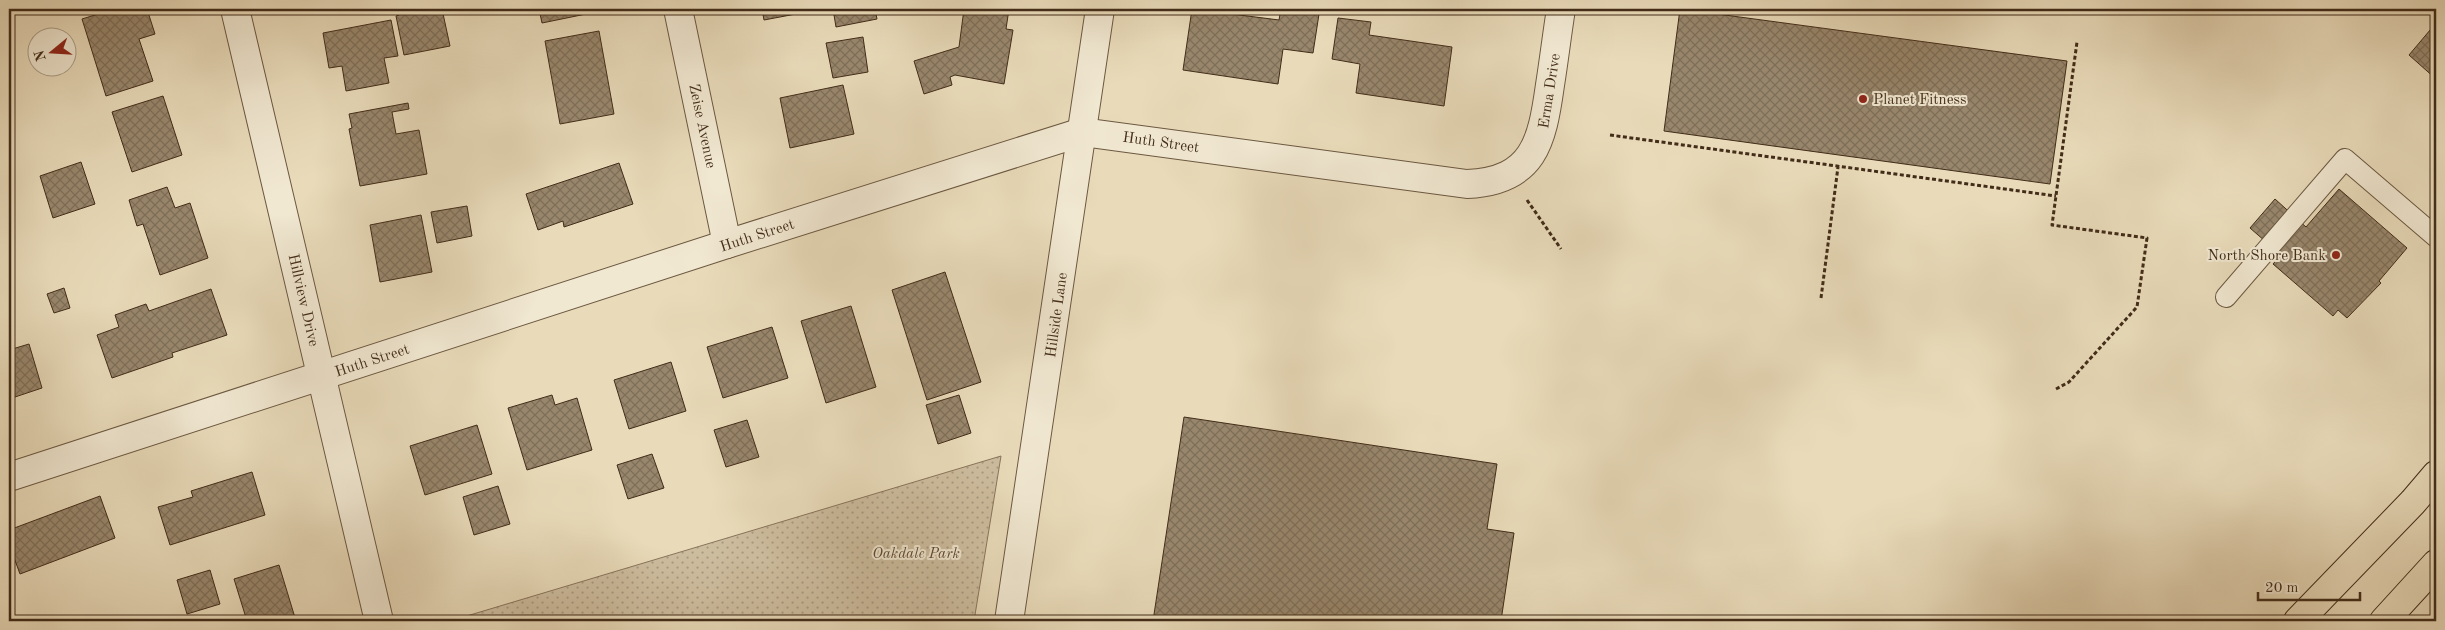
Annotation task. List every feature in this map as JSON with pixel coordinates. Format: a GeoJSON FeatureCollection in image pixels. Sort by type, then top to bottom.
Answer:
{"type":"FeatureCollection","features":[{"type":"Feature","properties":{"kind":"main road"},"geometry":{"type":"LineString","coordinates":[[2298,621],[2413,502],[2436,475]]}},
{"type":"Feature","properties":{"kind":"main road"},"geometry":{"type":"LineString","coordinates":[[2384,621],[2436,564]]}},
{"type":"Feature","properties":{"kind":"street","name":"Hillview Drive"},"geometry":{"type":"LineString","coordinates":[[235,9],[379,621]]}},
{"type":"Feature","properties":{"kind":"street","name":"Zeise Avenue"},"geometry":{"type":"LineString","coordinates":[[678,9],[727,244]]}},
{"type":"Feature","properties":{"kind":"street","name":"Hillside Lane"},"geometry":{"type":"LineString","coordinates":[[1009,621],[1100,9]]}},
{"type":"Feature","properties":{"kind":"street","name":"Erma Drive"},"geometry":{"type":"LineString","coordinates":[[1515,170],[1530,156],[1541,137],[1561,9]]}},
{"type":"Feature","properties":{"kind":"street","name":"Huth Street"},"geometry":{"type":"LineString","coordinates":[[9,477],[727,244],[1082,132],[1467,184],[1483,183],[1515,170]]}},
{"type":"Feature","properties":{"kind":"lane"},"geometry":{"type":"LineString","coordinates":[[2226,297],[2345,159],[2436,237]]}},
{"type":"Feature","properties":{"kind":"path"},"geometry":{"type":"LineString","coordinates":[[2056,389],[2069,382],[2137,308],[2147,238],[2052,225],[2077,42]]}},
{"type":"Feature","properties":{"kind":"path"},"geometry":{"type":"LineString","coordinates":[[1610,135],[2056,196]]}},
{"type":"Feature","properties":{"kind":"path"},"geometry":{"type":"LineString","coordinates":[[1821,298],[1838,167]]}},
{"type":"Feature","properties":{"kind":"path"},"geometry":{"type":"LineString","coordinates":[[1515,170],[1561,249]]}},
{"type":"Feature","properties":{"kind":"green space","name":"Oakdale Park"},"geometry":{"type":"Polygon","coordinates":[[[1001,456],[974,621],[450,621],[1001,456]]]}},
{"type":"Feature","properties":{"kind":"building"},"geometry":{"type":"Polygon","coordinates":[[[114,9],[147,9],[155,34],[139,39],[153,81],[106,96],[82,19],[114,9]]]}},
{"type":"Feature","properties":{"kind":"building"},"geometry":{"type":"Polygon","coordinates":[[[398,9],[442,9],[450,46],[404,55],[396,16],[399,15],[398,9]]]}},
{"type":"Feature","properties":{"kind":"building"},"geometry":{"type":"Polygon","coordinates":[[[539,9],[590,9],[591,13],[542,23],[539,9]]]}},
{"type":"Feature","properties":{"kind":"building"},"geometry":{"type":"Polygon","coordinates":[[[762,9],[816,9],[817,10],[764,20],[762,9]]]}},
{"type":"Feature","properties":{"kind":"building"},"geometry":{"type":"Polygon","coordinates":[[[833,9],[875,9],[877,19],[836,27],[833,9]]]}},
{"type":"Feature","properties":{"kind":"building"},"geometry":{"type":"Polygon","coordinates":[[[964,9],[1009,9],[1006,29],[1013,30],[1004,84],[955,75],[950,77],[952,85],[924,94],[914,61],[959,47],[964,9]]]}},
{"type":"Feature","properties":{"kind":"building"},"geometry":{"type":"Polygon","coordinates":[[[1192,9],[1279,20],[1281,9],[1319,14],[1313,53],[1283,49],[1278,84],[1183,70],[1192,9]]]}},
{"type":"Feature","properties":{"kind":"building"},"geometry":{"type":"Polygon","coordinates":[[[1425,9],[1465,9],[1464,14],[1425,9]]]}},
{"type":"Feature","properties":{"kind":"building"},"geometry":{"type":"Polygon","coordinates":[[[1680,9],[2067,61],[2050,184],[1664,131],[1680,9]]]}},
{"type":"Feature","properties":{"kind":"building"},"geometry":{"type":"Polygon","coordinates":[[[1338,18],[1371,22],[1369,35],[1452,47],[1444,106],[1356,93],[1360,64],[1332,59],[1338,18]]]}},
{"type":"Feature","properties":{"kind":"building"},"geometry":{"type":"Polygon","coordinates":[[[391,20],[398,56],[384,58],[389,83],[346,91],[342,66],[329,68],[323,33],[391,20]]]}},
{"type":"Feature","properties":{"kind":"building"},"geometry":{"type":"Polygon","coordinates":[[[2436,23],[2436,79],[2409,55],[2436,23]]]}},
{"type":"Feature","properties":{"kind":"building"},"geometry":{"type":"Polygon","coordinates":[[[599,31],[614,114],[560,124],[545,41],[599,31]]]}},
{"type":"Feature","properties":{"kind":"building"},"geometry":{"type":"Polygon","coordinates":[[[863,37],[868,72],[833,78],[826,43],[863,37]]]}},
{"type":"Feature","properties":{"kind":"building"},"geometry":{"type":"Polygon","coordinates":[[[843,85],[854,134],[790,148],[780,98],[843,85]]]}},
{"type":"Feature","properties":{"kind":"building"},"geometry":{"type":"Polygon","coordinates":[[[163,96],[182,155],[132,172],[112,112],[163,96]]]}},
{"type":"Feature","properties":{"kind":"building"},"geometry":{"type":"Polygon","coordinates":[[[408,103],[409,109],[392,112],[396,134],[419,130],[427,174],[360,186],[349,129],[352,128],[349,114],[408,103]]]}},
{"type":"Feature","properties":{"kind":"building"},"geometry":{"type":"Polygon","coordinates":[[[81,162],[95,204],[53,218],[40,176],[81,162]]]}},
{"type":"Feature","properties":{"kind":"building"},"geometry":{"type":"Polygon","coordinates":[[[619,163],[633,204],[564,227],[563,221],[538,230],[526,194],[619,163]]]}},
{"type":"Feature","properties":{"kind":"building"},"geometry":{"type":"Polygon","coordinates":[[[167,187],[175,208],[190,203],[208,258],[160,275],[143,224],[137,226],[129,200],[167,187]]]}},
{"type":"Feature","properties":{"kind":"building"},"geometry":{"type":"Polygon","coordinates":[[[2339,189],[2407,248],[2379,281],[2381,283],[2347,318],[2338,310],[2333,316],[2273,264],[2281,255],[2250,228],[2275,199],[2306,227],[2339,189]]]}},
{"type":"Feature","properties":{"kind":"building"},"geometry":{"type":"Polygon","coordinates":[[[467,206],[472,236],[437,243],[431,212],[467,206]]]}},
{"type":"Feature","properties":{"kind":"building"},"geometry":{"type":"Polygon","coordinates":[[[421,215],[432,272],[380,282],[370,225],[421,215]]]}},
{"type":"Feature","properties":{"kind":"building"},"geometry":{"type":"Polygon","coordinates":[[[945,272],[981,382],[927,400],[892,290],[945,272]]]}},
{"type":"Feature","properties":{"kind":"building"},"geometry":{"type":"Polygon","coordinates":[[[64,288],[70,308],[54,313],[47,294],[64,288]]]}},
{"type":"Feature","properties":{"kind":"building"},"geometry":{"type":"Polygon","coordinates":[[[211,289],[227,335],[172,353],[173,357],[112,378],[97,335],[119,327],[115,315],[146,304],[149,311],[211,289]]]}},
{"type":"Feature","properties":{"kind":"building"},"geometry":{"type":"Polygon","coordinates":[[[851,306],[876,387],[826,403],[801,321],[851,306]]]}},
{"type":"Feature","properties":{"kind":"building"},"geometry":{"type":"Polygon","coordinates":[[[772,327],[788,378],[723,398],[707,347],[772,327]]]}},
{"type":"Feature","properties":{"kind":"building"},"geometry":{"type":"Polygon","coordinates":[[[29,344],[42,388],[9,399],[9,350],[29,344]]]}},
{"type":"Feature","properties":{"kind":"building"},"geometry":{"type":"Polygon","coordinates":[[[671,362],[686,411],[629,429],[614,380],[671,362]]]}},
{"type":"Feature","properties":{"kind":"building"},"geometry":{"type":"Polygon","coordinates":[[[552,395],[555,405],[577,398],[592,450],[527,470],[508,408],[552,395]]]}},
{"type":"Feature","properties":{"kind":"building"},"geometry":{"type":"Polygon","coordinates":[[[959,395],[971,433],[938,444],[926,405],[959,395]]]}},
{"type":"Feature","properties":{"kind":"building"},"geometry":{"type":"Polygon","coordinates":[[[1184,417],[1497,464],[1487,529],[1514,533],[1501,621],[1153,621],[1184,417]]]}},
{"type":"Feature","properties":{"kind":"building"},"geometry":{"type":"Polygon","coordinates":[[[747,420],[759,457],[726,467],[714,430],[747,420]]]}},
{"type":"Feature","properties":{"kind":"building"},"geometry":{"type":"Polygon","coordinates":[[[477,425],[492,474],[425,495],[410,446],[477,425]]]}},
{"type":"Feature","properties":{"kind":"building"},"geometry":{"type":"Polygon","coordinates":[[[652,454],[664,488],[628,499],[617,465],[652,454]]]}},
{"type":"Feature","properties":{"kind":"building"},"geometry":{"type":"Polygon","coordinates":[[[252,472],[265,515],[170,545],[158,507],[193,497],[191,491],[252,472]]]}},
{"type":"Feature","properties":{"kind":"building"},"geometry":{"type":"Polygon","coordinates":[[[498,486],[510,524],[474,535],[463,497],[498,486]]]}},
{"type":"Feature","properties":{"kind":"building"},"geometry":{"type":"Polygon","coordinates":[[[100,496],[115,538],[20,574],[9,544],[9,530],[100,496]]]}},
{"type":"Feature","properties":{"kind":"building"},"geometry":{"type":"Polygon","coordinates":[[[279,565],[296,621],[247,621],[234,579],[279,565]]]}},
{"type":"Feature","properties":{"kind":"building"},"geometry":{"type":"Polygon","coordinates":[[[210,570],[220,604],[187,614],[177,580],[210,570]]]}},
{"type":"Feature","properties":{"kind":"place","name":"Planet Fitness"},"geometry":{"type":"Point","coordinates":[1863,99]}},
{"type":"Feature","properties":{"kind":"place","name":"North Shore Bank"},"geometry":{"type":"Point","coordinates":[2336,255]}}]}
